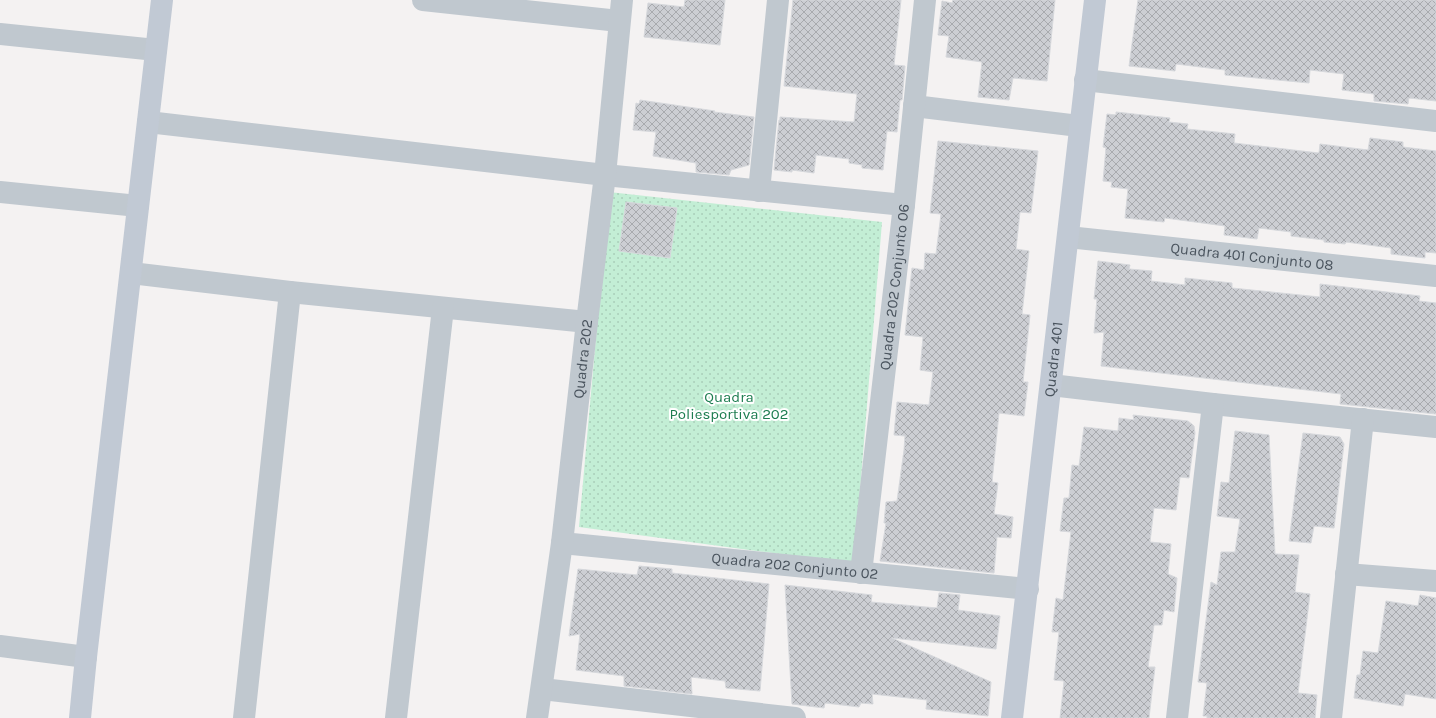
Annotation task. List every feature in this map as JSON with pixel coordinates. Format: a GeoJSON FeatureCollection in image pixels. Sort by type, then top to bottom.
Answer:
{"type":"FeatureCollection","features":[{"type":"Feature","properties":{"kind":"street"},"geometry":{"type":"LineString","coordinates":[[80,718],[162,0]]}},
{"type":"Feature","properties":{"kind":"street"},"geometry":{"type":"LineString","coordinates":[[423,0],[620,21]]}},
{"type":"Feature","properties":{"kind":"street","name":"Quadra 202"},"geometry":{"type":"LineString","coordinates":[[537,718],[562,543],[605,175],[622,0]]}},
{"type":"Feature","properties":{"kind":"street"},"geometry":{"type":"LineString","coordinates":[[759,191],[778,0]]}},
{"type":"Feature","properties":{"kind":"street","name":"Quadra 202 Conjunto 06"},"geometry":{"type":"LineString","coordinates":[[862,573],[904,205],[924,0]]}},
{"type":"Feature","properties":{"kind":"street","name":"Quadra 401"},"geometry":{"type":"LineString","coordinates":[[1012,718],[1068,237],[1079,126],[1095,0]]}},
{"type":"Feature","properties":{"kind":"street"},"geometry":{"type":"LineString","coordinates":[[0,34],[156,50]]}},
{"type":"Feature","properties":{"kind":"street"},"geometry":{"type":"LineString","coordinates":[[1085,80],[1436,121]]}},
{"type":"Feature","properties":{"kind":"street"},"geometry":{"type":"LineString","coordinates":[[914,106],[1079,126]]}},
{"type":"Feature","properties":{"kind":"street"},"geometry":{"type":"LineString","coordinates":[[148,122],[605,175],[904,205]]}},
{"type":"Feature","properties":{"kind":"street"},"geometry":{"type":"LineString","coordinates":[[0,192],[138,206]]}},
{"type":"Feature","properties":{"kind":"street","name":"Quadra 401 Conjunto 08"},"geometry":{"type":"LineString","coordinates":[[1068,237],[1436,276]]}},
{"type":"Feature","properties":{"kind":"street"},"geometry":{"type":"LineString","coordinates":[[130,273],[290,292],[587,322]]}},
{"type":"Feature","properties":{"kind":"street"},"geometry":{"type":"LineString","coordinates":[[244,718],[290,292]]}},
{"type":"Feature","properties":{"kind":"street"},"geometry":{"type":"LineString","coordinates":[[396,718],[443,308]]}},
{"type":"Feature","properties":{"kind":"street"},"geometry":{"type":"LineString","coordinates":[[1051,385],[1213,404],[1436,427]]}},
{"type":"Feature","properties":{"kind":"street"},"geometry":{"type":"LineString","coordinates":[[1177,718],[1213,404]]}},
{"type":"Feature","properties":{"kind":"street"},"geometry":{"type":"LineString","coordinates":[[1331,718],[1362,419]]}},
{"type":"Feature","properties":{"kind":"street","name":"Quadra 202 Conjunto 02"},"geometry":{"type":"LineString","coordinates":[[562,543],[1028,589]]}},
{"type":"Feature","properties":{"kind":"street"},"geometry":{"type":"LineString","coordinates":[[1346,574],[1436,581]]}},
{"type":"Feature","properties":{"kind":"street"},"geometry":{"type":"LineString","coordinates":[[0,646],[86,657]]}},
{"type":"Feature","properties":{"kind":"street"},"geometry":{"type":"LineString","coordinates":[[542,689],[795,718]]}},
{"type":"Feature","properties":{"kind":"green space","name":"Quadra Poliesportiva 202"},"geometry":{"type":"Polygon","coordinates":[[[609,192],[882,222],[854,564],[579,527],[609,192]]]}},
{"type":"Feature","properties":{"kind":"building"},"geometry":{"type":"Polygon","coordinates":[[[685,0],[725,0],[720,45],[644,37],[648,3],[684,7],[685,0]]]}},
{"type":"Feature","properties":{"kind":"building"},"geometry":{"type":"Polygon","coordinates":[[[793,0],[901,0],[894,65],[905,66],[902,100],[900,100],[897,132],[887,131],[883,170],[862,168],[862,165],[849,163],[849,159],[816,155],[814,173],[792,170],[792,172],[774,170],[780,117],[854,122],[857,94],[784,86],[793,0]]]}},
{"type":"Feature","properties":{"kind":"building"},"geometry":{"type":"Polygon","coordinates":[[[953,0],[1055,0],[1047,81],[1013,78],[1009,100],[978,97],[982,62],[946,57],[949,36],[938,35],[942,1],[952,3],[953,0]]]}},
{"type":"Feature","properties":{"kind":"building"},"geometry":{"type":"Polygon","coordinates":[[[1138,0],[1436,0],[1436,101],[1409,98],[1408,104],[1374,101],[1374,94],[1342,90],[1344,74],[1310,70],[1309,83],[1225,75],[1225,70],[1176,64],[1175,71],[1129,66],[1138,0]]]}},
{"type":"Feature","properties":{"kind":"building"},"geometry":{"type":"Polygon","coordinates":[[[640,100],[754,117],[749,165],[731,170],[729,175],[696,172],[696,163],[653,156],[656,132],[633,130],[636,103],[639,104],[640,100]]]}},
{"type":"Feature","properties":{"kind":"building"},"geometry":{"type":"Polygon","coordinates":[[[1116,112],[1170,118],[1169,122],[1188,124],[1187,129],[1235,134],[1234,143],[1319,153],[1320,144],[1368,150],[1370,138],[1403,142],[1403,147],[1436,151],[1436,253],[1425,252],[1425,258],[1391,254],[1391,248],[1346,242],[1345,244],[1324,242],[1324,240],[1291,236],[1291,232],[1259,228],[1257,239],[1224,235],[1225,226],[1165,218],[1164,222],[1125,218],[1128,189],[1111,187],[1112,182],[1103,181],[1106,148],[1103,147],[1107,114],[1116,115],[1116,112]]]}},
{"type":"Feature","properties":{"kind":"building"},"geometry":{"type":"Polygon","coordinates":[[[938,141],[1038,151],[1031,213],[1020,212],[1016,249],[1029,251],[1022,314],[1030,315],[1023,382],[1028,382],[1024,416],[999,413],[992,482],[998,483],[994,514],[1013,517],[1011,538],[997,537],[994,573],[880,561],[886,523],[884,523],[886,502],[897,501],[904,450],[905,436],[894,435],[897,402],[929,405],[933,372],[920,370],[923,337],[905,335],[912,268],[924,270],[925,253],[936,254],[941,214],[930,213],[938,141]]]}},
{"type":"Feature","properties":{"kind":"building"},"geometry":{"type":"Polygon","coordinates":[[[626,202],[677,208],[670,258],[619,251],[626,202]]]}},
{"type":"Feature","properties":{"kind":"building"},"geometry":{"type":"Polygon","coordinates":[[[1098,261],[1130,265],[1129,269],[1152,271],[1151,281],[1185,285],[1185,278],[1232,283],[1232,288],[1320,297],[1320,284],[1420,296],[1419,301],[1436,303],[1436,414],[1340,404],[1341,394],[1101,366],[1104,332],[1094,333],[1097,299],[1094,299],[1098,261]]]}},
{"type":"Feature","properties":{"kind":"building"},"geometry":{"type":"Polygon","coordinates":[[[1133,415],[1188,421],[1194,426],[1195,433],[1189,478],[1180,477],[1176,510],[1154,508],[1150,542],[1171,544],[1168,574],[1177,578],[1174,612],[1164,610],[1162,625],[1154,625],[1148,667],[1155,667],[1149,718],[1060,718],[1064,681],[1054,680],[1059,632],[1052,632],[1056,598],[1063,600],[1071,532],[1060,531],[1064,498],[1069,498],[1072,465],[1079,466],[1084,427],[1118,431],[1119,418],[1134,420],[1133,415]]]}},
{"type":"Feature","properties":{"kind":"building"},"geometry":{"type":"Polygon","coordinates":[[[1235,431],[1269,435],[1275,554],[1299,555],[1295,592],[1310,594],[1298,693],[1317,695],[1315,718],[1207,718],[1207,716],[1203,716],[1207,683],[1198,682],[1211,582],[1217,585],[1221,552],[1235,552],[1240,519],[1217,516],[1221,482],[1229,483],[1235,431]]]}},
{"type":"Feature","properties":{"kind":"building"},"geometry":{"type":"Polygon","coordinates":[[[1303,433],[1340,437],[1344,444],[1334,528],[1314,526],[1311,543],[1289,541],[1303,433]]]}},
{"type":"Feature","properties":{"kind":"building"},"geometry":{"type":"Polygon","coordinates":[[[639,566],[672,569],[672,573],[769,584],[760,691],[726,688],[725,681],[691,677],[692,694],[624,686],[624,676],[576,670],[580,634],[569,636],[578,569],[637,575],[639,566]]]}},
{"type":"Feature","properties":{"kind":"building"},"geometry":{"type":"Polygon","coordinates":[[[785,585],[872,595],[871,602],[937,608],[939,593],[960,595],[958,610],[1000,616],[996,649],[892,638],[991,682],[988,716],[926,709],[927,700],[872,694],[873,704],[861,703],[859,707],[825,703],[824,708],[792,704],[785,585]]]}},
{"type":"Feature","properties":{"kind":"building"},"geometry":{"type":"Polygon","coordinates":[[[1420,595],[1436,598],[1436,699],[1405,694],[1403,706],[1354,698],[1357,675],[1360,675],[1363,651],[1378,653],[1386,601],[1418,606],[1420,595]]]}}]}
